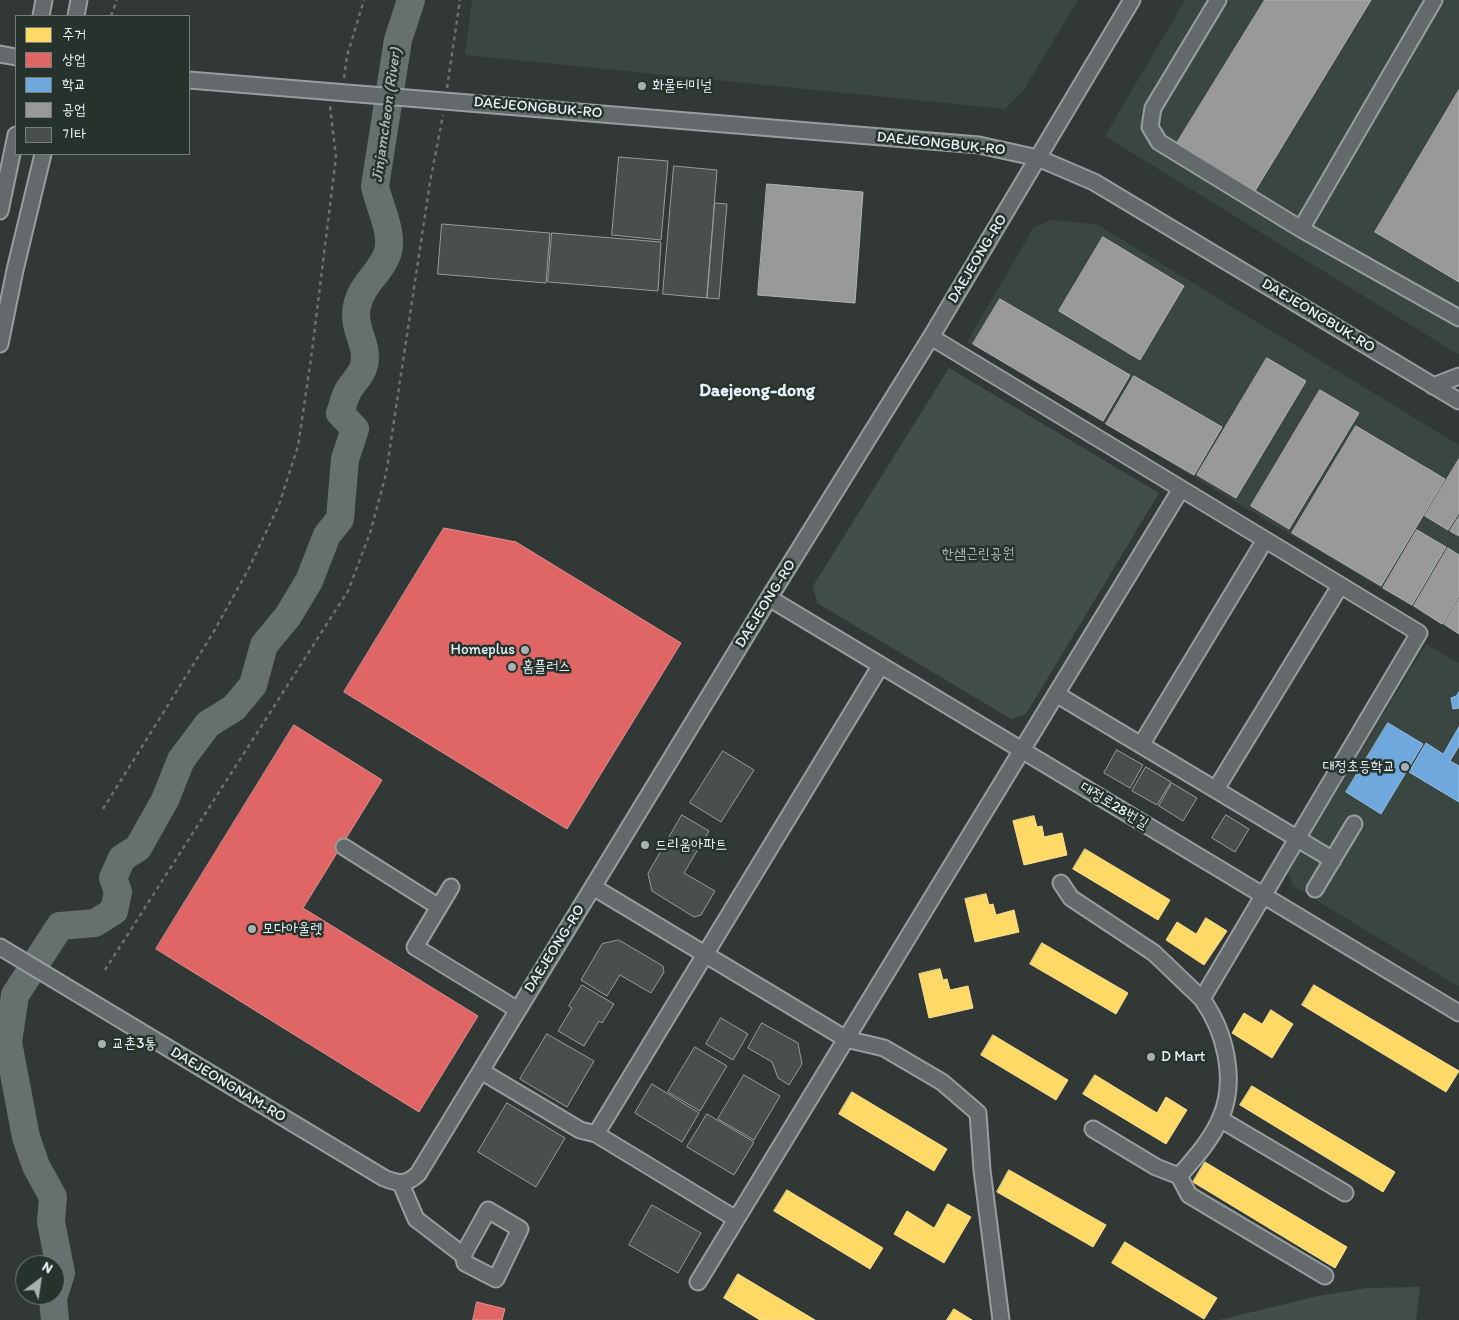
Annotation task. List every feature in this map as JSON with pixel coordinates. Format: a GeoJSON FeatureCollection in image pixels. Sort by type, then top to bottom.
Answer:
{"type":"FeatureCollection","features":[{"type":"Feature","properties":{"kind":"street"},"geometry":{"type":"LineString","coordinates":[[41,15],[44,0]]}},
{"type":"Feature","properties":{"kind":"street"},"geometry":{"type":"LineString","coordinates":[[76,15],[79,0]]}},
{"type":"Feature","properties":{"kind":"street","name":"DAEJEONG-RO"},"geometry":{"type":"LineString","coordinates":[[401,1184],[411,1181],[418,1174],[769,598],[931,337],[1132,0]]}},
{"type":"Feature","properties":{"kind":"street"},"geometry":{"type":"LineString","coordinates":[[1218,0],[1153,108],[1150,127],[1160,142],[1301,229],[1459,318]]}},
{"type":"Feature","properties":{"kind":"street"},"geometry":{"type":"LineString","coordinates":[[1301,229],[1434,0]]}},
{"type":"Feature","properties":{"kind":"street"},"geometry":{"type":"LineString","coordinates":[[0,54],[15,57]]}},
{"type":"Feature","properties":{"kind":"street"},"geometry":{"type":"LineString","coordinates":[[190,80],[342,92]]}},
{"type":"Feature","properties":{"kind":"street","name":"DAEJEONGBUK-RO"},"geometry":{"type":"LineString","coordinates":[[342,92],[979,146],[1038,158],[1094,182],[1459,401]]}},
{"type":"Feature","properties":{"kind":"street"},"geometry":{"type":"LineString","coordinates":[[1,208],[15,140]]}},
{"type":"Feature","properties":{"kind":"street"},"geometry":{"type":"LineString","coordinates":[[0,344],[15,270],[43,155]]}},
{"type":"Feature","properties":{"kind":"street"},"geometry":{"type":"LineString","coordinates":[[0,189],[1,208]]}},
{"type":"Feature","properties":{"kind":"street"},"geometry":{"type":"LineString","coordinates":[[931,337],[1419,634],[1202,999]]}},
{"type":"Feature","properties":{"kind":"street"},"geometry":{"type":"LineString","coordinates":[[1434,386],[1459,376]]}},
{"type":"Feature","properties":{"kind":"street"},"geometry":{"type":"LineString","coordinates":[[698,1282],[1181,489]]}},
{"type":"Feature","properties":{"kind":"street"},"geometry":{"type":"LineString","coordinates":[[1141,745],[1265,540]]}},
{"type":"Feature","properties":{"kind":"street"},"geometry":{"type":"LineString","coordinates":[[1216,789],[1340,586]]}},
{"type":"Feature","properties":{"kind":"street","name":"대정로28번길"},"geometry":{"type":"LineString","coordinates":[[769,598],[1459,1013]]}},
{"type":"Feature","properties":{"kind":"street"},"geometry":{"type":"LineString","coordinates":[[596,1134],[881,665]]}},
{"type":"Feature","properties":{"kind":"street"},"geometry":{"type":"LineString","coordinates":[[1056,694],[1333,860]]}},
{"type":"Feature","properties":{"kind":"street"},"geometry":{"type":"LineString","coordinates":[[1316,889],[1354,824]]}},
{"type":"Feature","properties":{"kind":"street"},"geometry":{"type":"LineString","coordinates":[[344,847],[439,907]]}},
{"type":"Feature","properties":{"kind":"street"},"geometry":{"type":"LineString","coordinates":[[1061,883],[1071,898],[1154,953],[1202,999],[1213,1014],[1219,1029],[1228,1069],[1228,1092],[1220,1119],[1206,1144],[1179,1176]]}},
{"type":"Feature","properties":{"kind":"street"},"geometry":{"type":"LineString","coordinates":[[451,887],[415,947],[518,1010]]}},
{"type":"Feature","properties":{"kind":"street"},"geometry":{"type":"LineString","coordinates":[[593,887],[846,1040],[884,1048],[942,1082],[978,1113],[982,1170],[1001,1320]]}},
{"type":"Feature","properties":{"kind":"street","name":"DAEJEONGNAM-RO"},"geometry":{"type":"LineString","coordinates":[[3,949],[384,1178],[401,1184]]}},
{"type":"Feature","properties":{"kind":"street"},"geometry":{"type":"LineString","coordinates":[[481,1071],[580,1130],[596,1134],[736,1219]]}},
{"type":"Feature","properties":{"kind":"street"},"geometry":{"type":"LineString","coordinates":[[1220,1119],[1345,1193]]}},
{"type":"Feature","properties":{"kind":"street"},"geometry":{"type":"LineString","coordinates":[[1093,1129],[1156,1167],[1179,1176],[1189,1196],[1325,1276]]}},
{"type":"Feature","properties":{"kind":"street"},"geometry":{"type":"LineString","coordinates":[[401,1184],[416,1219],[463,1255]]}},
{"type":"Feature","properties":{"kind":"path"},"geometry":{"type":"LineString","coordinates":[[111,15],[117,0]]}},
{"type":"Feature","properties":{"kind":"path"},"geometry":{"type":"LineString","coordinates":[[342,92],[347,56],[364,0]]}},
{"type":"Feature","properties":{"kind":"path"},"geometry":{"type":"LineString","coordinates":[[105,970],[351,583],[370,534],[386,474],[430,182],[446,100],[460,0]]}},
{"type":"Feature","properties":{"kind":"path"},"geometry":{"type":"LineString","coordinates":[[104,809],[213,633],[248,570],[279,505],[298,446],[311,359],[336,158],[330,118]]}},
{"type":"Feature","properties":{"kind":"shaded area"},"geometry":{"type":"Polygon","coordinates":[[[472,0],[1078,0],[1023,91],[1005,109],[465,55],[472,0]]]}},
{"type":"Feature","properties":{"kind":"shaded area"},"geometry":{"type":"Polygon","coordinates":[[[1185,0],[1459,0],[1459,355],[1105,136],[1185,0]]]}},
{"type":"Feature","properties":{"kind":"shaded area"},"geometry":{"type":"Polygon","coordinates":[[[1051,220],[1096,224],[1459,445],[1459,635],[967,342],[1034,227],[1051,220]]]}},
{"type":"Feature","properties":{"kind":"shaded area","name":"대정초등학교"},"geometry":{"type":"Polygon","coordinates":[[[1426,644],[1459,663],[1459,987],[1293,886],[1288,871],[1426,644]]]}},
{"type":"Feature","properties":{"kind":"green space","name":"한샘근린공원"},"geometry":{"type":"Polygon","coordinates":[[[949,368],[1159,493],[1026,714],[1011,719],[817,603],[813,586],[949,368]]]}},
{"type":"Feature","properties":{"kind":"green space"},"geometry":{"type":"Polygon","coordinates":[[[1420,1287],[1416,1320],[1219,1320],[1318,1296],[1367,1288],[1420,1287]]]}},
{"type":"Feature","properties":{"kind":"building: 주거"},"geometry":{"type":"Polygon","coordinates":[[[1034,816],[1037,827],[1042,826],[1044,837],[1062,833],[1067,855],[1024,865],[1013,821],[1034,816]]]}},
{"type":"Feature","properties":{"kind":"building: 주거"},"geometry":{"type":"Polygon","coordinates":[[[1085,849],[1170,900],[1158,920],[1073,869],[1085,849]]]}},
{"type":"Feature","properties":{"kind":"building: 주거"},"geometry":{"type":"Polygon","coordinates":[[[986,894],[989,905],[993,904],[996,915],[1014,910],[1019,932],[975,942],[965,899],[986,894]]]}},
{"type":"Feature","properties":{"kind":"building: 주거"},"geometry":{"type":"Polygon","coordinates":[[[1206,918],[1227,931],[1204,965],[1166,940],[1177,922],[1196,934],[1206,918]]]}},
{"type":"Feature","properties":{"kind":"building: 주거"},"geometry":{"type":"Polygon","coordinates":[[[1042,943],[1128,993],[1116,1014],[1030,964],[1042,943]]]}},
{"type":"Feature","properties":{"kind":"building: 주거"},"geometry":{"type":"Polygon","coordinates":[[[940,969],[943,980],[947,979],[950,990],[968,986],[973,1008],[929,1018],[919,974],[940,969]]]}},
{"type":"Feature","properties":{"kind":"building: 주거"},"geometry":{"type":"Polygon","coordinates":[[[1314,985],[1459,1071],[1446,1092],[1302,1005],[1314,985]]]}},
{"type":"Feature","properties":{"kind":"building: 주거"},"geometry":{"type":"Polygon","coordinates":[[[1271,1010],[1293,1024],[1272,1058],[1232,1033],[1244,1013],[1262,1024],[1271,1010]]]}},
{"type":"Feature","properties":{"kind":"building: 주거"},"geometry":{"type":"Polygon","coordinates":[[[993,1035],[1068,1080],[1056,1100],[981,1055],[993,1035]]]}},
{"type":"Feature","properties":{"kind":"building: 주거"},"geometry":{"type":"Polygon","coordinates":[[[1095,1075],[1157,1113],[1166,1097],[1187,1110],[1166,1144],[1083,1094],[1095,1075]]]}},
{"type":"Feature","properties":{"kind":"building: 주거"},"geometry":{"type":"Polygon","coordinates":[[[1252,1086],[1395,1172],[1383,1192],[1240,1105],[1252,1086]]]}},
{"type":"Feature","properties":{"kind":"building: 주거"},"geometry":{"type":"Polygon","coordinates":[[[852,1092],[947,1149],[934,1171],[839,1114],[852,1092]]]}},
{"type":"Feature","properties":{"kind":"building: 주거"},"geometry":{"type":"Polygon","coordinates":[[[1205,1162],[1347,1247],[1335,1268],[1193,1182],[1205,1162]]]}},
{"type":"Feature","properties":{"kind":"building: 주거"},"geometry":{"type":"Polygon","coordinates":[[[1009,1170],[1106,1225],[1093,1247],[997,1192],[1009,1170]]]}},
{"type":"Feature","properties":{"kind":"building: 주거"},"geometry":{"type":"Polygon","coordinates":[[[787,1190],[883,1248],[870,1269],[774,1211],[787,1190]]]}},
{"type":"Feature","properties":{"kind":"building: 주거"},"geometry":{"type":"Polygon","coordinates":[[[948,1204],[971,1217],[944,1263],[894,1234],[907,1211],[934,1228],[948,1204]]]}},
{"type":"Feature","properties":{"kind":"building: 주거"},"geometry":{"type":"Polygon","coordinates":[[[1125,1242],[1217,1298],[1204,1319],[1112,1263],[1125,1242]]]}},
{"type":"Feature","properties":{"kind":"building: 주거"},"geometry":{"type":"Polygon","coordinates":[[[738,1274],[815,1320],[760,1320],[724,1298],[738,1274]]]}},
{"type":"Feature","properties":{"kind":"building: 주거"},"geometry":{"type":"Polygon","coordinates":[[[954,1309],[972,1320],[947,1320],[954,1309]]]}},
{"type":"Feature","properties":{"kind":"building: 상업","name":"홈플러스"},"geometry":{"type":"Polygon","coordinates":[[[444,528],[516,542],[681,643],[567,829],[344,692],[444,528]]]}},
{"type":"Feature","properties":{"kind":"building: 상업","name":"모다아울렛"},"geometry":{"type":"Polygon","coordinates":[[[294,725],[382,780],[303,908],[478,1016],[419,1112],[156,949],[294,725]]]}},
{"type":"Feature","properties":{"kind":"building: 상업"},"geometry":{"type":"Polygon","coordinates":[[[477,1302],[505,1309],[502,1320],[473,1320],[477,1302]]]}},
{"type":"Feature","properties":{"kind":"building: 학교"},"geometry":{"type":"Polygon","coordinates":[[[1459,692],[1459,708],[1453,709],[1451,698],[1459,692]]]}},
{"type":"Feature","properties":{"kind":"building: 학교"},"geometry":{"type":"Polygon","coordinates":[[[1388,723],[1423,744],[1381,814],[1346,792],[1388,723]]]}},
{"type":"Feature","properties":{"kind":"building: 학교"},"geometry":{"type":"Polygon","coordinates":[[[1459,727],[1459,746],[1450,761],[1459,766],[1459,802],[1409,772],[1426,743],[1443,754],[1459,727]]]}},
{"type":"Feature","properties":{"kind":"building: 공업"},"geometry":{"type":"Polygon","coordinates":[[[1265,0],[1371,0],[1255,191],[1177,143],[1265,0]]]}},
{"type":"Feature","properties":{"kind":"building: 공업"},"geometry":{"type":"Polygon","coordinates":[[[1459,90],[1459,282],[1375,232],[1459,90]]]}},
{"type":"Feature","properties":{"kind":"building: 공업"},"geometry":{"type":"Polygon","coordinates":[[[767,184],[863,192],[855,303],[758,295],[767,184]]]}},
{"type":"Feature","properties":{"kind":"building: 공업"},"geometry":{"type":"Polygon","coordinates":[[[1103,237],[1184,286],[1140,360],[1059,311],[1103,237]]]}},
{"type":"Feature","properties":{"kind":"building: 공업"},"geometry":{"type":"Polygon","coordinates":[[[1000,299],[1130,375],[1103,421],[973,344],[1000,299]]]}},
{"type":"Feature","properties":{"kind":"building: 공업"},"geometry":{"type":"Polygon","coordinates":[[[1267,358],[1306,381],[1236,498],[1197,475],[1267,358]]]}},
{"type":"Feature","properties":{"kind":"building: 공업"},"geometry":{"type":"Polygon","coordinates":[[[1134,376],[1222,427],[1194,475],[1106,424],[1134,376]]]}},
{"type":"Feature","properties":{"kind":"building: 공업"},"geometry":{"type":"Polygon","coordinates":[[[1320,390],[1359,413],[1289,529],[1251,506],[1320,390]]]}},
{"type":"Feature","properties":{"kind":"building: 공업"},"geometry":{"type":"Polygon","coordinates":[[[1356,426],[1445,479],[1381,586],[1292,533],[1356,426]]]}},
{"type":"Feature","properties":{"kind":"building: 공업"},"geometry":{"type":"Polygon","coordinates":[[[1459,459],[1459,513],[1448,530],[1425,516],[1459,459]]]}},
{"type":"Feature","properties":{"kind":"building: 공업"},"geometry":{"type":"Polygon","coordinates":[[[1459,517],[1459,536],[1450,531],[1459,517]]]}},
{"type":"Feature","properties":{"kind":"building: 공업"},"geometry":{"type":"Polygon","coordinates":[[[1417,530],[1446,547],[1412,605],[1383,588],[1417,530]]]}},
{"type":"Feature","properties":{"kind":"building: 공업"},"geometry":{"type":"Polygon","coordinates":[[[1448,548],[1459,555],[1459,596],[1442,624],[1414,606],[1448,548]]]}},
{"type":"Feature","properties":{"kind":"building: 공업"},"geometry":{"type":"Polygon","coordinates":[[[1459,599],[1459,634],[1444,624],[1459,599]]]}},
{"type":"Feature","properties":{"kind":"building: 기타"},"geometry":{"type":"Polygon","coordinates":[[[619,157],[668,161],[661,240],[612,235],[619,157]]]}},
{"type":"Feature","properties":{"kind":"building: 기타"},"geometry":{"type":"Polygon","coordinates":[[[674,166],[717,170],[707,298],[663,294],[674,166]]]}},
{"type":"Feature","properties":{"kind":"building: 기타"},"geometry":{"type":"Polygon","coordinates":[[[715,203],[727,204],[719,299],[707,298],[715,203]]]}},
{"type":"Feature","properties":{"kind":"building: 기타"},"geometry":{"type":"Polygon","coordinates":[[[442,224],[550,233],[546,283],[438,274],[442,224]]]}},
{"type":"Feature","properties":{"kind":"building: 기타"},"geometry":{"type":"Polygon","coordinates":[[[552,233],[661,242],[658,291],[548,282],[552,233]]]}},
{"type":"Feature","properties":{"kind":"building: 기타"},"geometry":{"type":"Polygon","coordinates":[[[1117,750],[1143,765],[1130,788],[1104,773],[1117,750]]]}},
{"type":"Feature","properties":{"kind":"building: 기타"},"geometry":{"type":"Polygon","coordinates":[[[723,751],[754,770],[721,822],[690,803],[723,751]]]}},
{"type":"Feature","properties":{"kind":"building: 기타"},"geometry":{"type":"Polygon","coordinates":[[[1146,767],[1171,782],[1157,805],[1132,791],[1146,767]]]}},
{"type":"Feature","properties":{"kind":"building: 기타"},"geometry":{"type":"Polygon","coordinates":[[[1172,783],[1197,798],[1183,821],[1159,806],[1172,783]]]}},
{"type":"Feature","properties":{"kind":"building: 기타"},"geometry":{"type":"Polygon","coordinates":[[[682,815],[709,831],[684,873],[715,891],[701,915],[694,917],[652,891],[648,874],[682,815]]]}},
{"type":"Feature","properties":{"kind":"building: 기타"},"geometry":{"type":"Polygon","coordinates":[[[1226,815],[1249,829],[1235,852],[1212,838],[1226,815]]]}},
{"type":"Feature","properties":{"kind":"building: 기타"},"geometry":{"type":"Polygon","coordinates":[[[619,940],[663,966],[664,972],[651,993],[620,975],[607,996],[581,980],[602,944],[619,940]]]}},
{"type":"Feature","properties":{"kind":"building: 기타"},"geometry":{"type":"Polygon","coordinates":[[[582,985],[614,1004],[602,1023],[599,1021],[584,1046],[558,1031],[572,1008],[569,1006],[582,985]]]}},
{"type":"Feature","properties":{"kind":"building: 기타"},"geometry":{"type":"Polygon","coordinates":[[[721,1018],[748,1034],[733,1060],[706,1044],[721,1018]]]}},
{"type":"Feature","properties":{"kind":"building: 기타"},"geometry":{"type":"Polygon","coordinates":[[[762,1023],[798,1043],[802,1064],[789,1085],[778,1078],[772,1062],[748,1048],[762,1023]]]}},
{"type":"Feature","properties":{"kind":"building: 기타"},"geometry":{"type":"Polygon","coordinates":[[[547,1034],[594,1061],[567,1107],[520,1079],[547,1034]]]}},
{"type":"Feature","properties":{"kind":"building: 기타"},"geometry":{"type":"Polygon","coordinates":[[[695,1047],[727,1066],[700,1111],[668,1092],[695,1047]]]}},
{"type":"Feature","properties":{"kind":"building: 기타"},"geometry":{"type":"Polygon","coordinates":[[[744,1075],[780,1096],[754,1140],[718,1119],[744,1075]]]}},
{"type":"Feature","properties":{"kind":"building: 기타"},"geometry":{"type":"Polygon","coordinates":[[[652,1084],[699,1113],[682,1142],[635,1113],[652,1084]]]}},
{"type":"Feature","properties":{"kind":"building: 기타"},"geometry":{"type":"Polygon","coordinates":[[[507,1103],[565,1138],[536,1187],[478,1152],[507,1103]]]}},
{"type":"Feature","properties":{"kind":"building: 기타"},"geometry":{"type":"Polygon","coordinates":[[[707,1114],[754,1142],[734,1175],[687,1147],[707,1114]]]}},
{"type":"Feature","properties":{"kind":"building: 기타"},"geometry":{"type":"Polygon","coordinates":[[[652,1205],[701,1233],[678,1273],[629,1245],[652,1205]]]}},
{"type":"Feature","properties":{"kind":"waterway","name":"Jinjamcheon (River)"},"geometry":{"type":"LineString","coordinates":[[57,1255],[51,1222],[53,1197],[36,1166],[26,1137],[8,1042],[15,995],[60,926],[95,923],[114,911],[118,892],[113,878],[122,858],[138,848],[165,800],[181,760],[208,724],[234,708],[253,685],[264,645],[288,616],[309,581],[327,535],[340,519],[345,459],[355,429],[340,413],[347,394],[364,365],[364,350],[356,315],[359,298],[383,263],[389,249],[388,231],[375,186],[398,40],[411,0]]}},
{"type":"Feature","properties":{"kind":"waterway","name":"Jinjamcheon (River)"},"geometry":{"type":"LineString","coordinates":[[54,1305],[55,1320]]}},
{"type":"Feature","properties":{"kind":"place","name":"화물터미널"},"geometry":{"type":"Point","coordinates":[642,86]}},
{"type":"Feature","properties":{"kind":"place","name":"Homeplus"},"geometry":{"type":"Point","coordinates":[525,650]}},
{"type":"Feature","properties":{"kind":"place","name":"홈플러스"},"geometry":{"type":"Point","coordinates":[512,667]}},
{"type":"Feature","properties":{"kind":"place","name":"대정초등학교"},"geometry":{"type":"Point","coordinates":[1405,767]}},
{"type":"Feature","properties":{"kind":"place","name":"드리움아파트"},"geometry":{"type":"Point","coordinates":[645,845]}},
{"type":"Feature","properties":{"kind":"place","name":"모다아울렛"},"geometry":{"type":"Point","coordinates":[252,929]}},
{"type":"Feature","properties":{"kind":"place","name":"교촌3통"},"geometry":{"type":"Point","coordinates":[102,1044]}},
{"type":"Feature","properties":{"kind":"place","name":"D Mart"},"geometry":{"type":"Point","coordinates":[1151,1057]}},
{"type":"Feature","properties":{"kind":"district","name":"Daejeong-dong"},"geometry":{"type":"Point","coordinates":[757,391]}}]}
